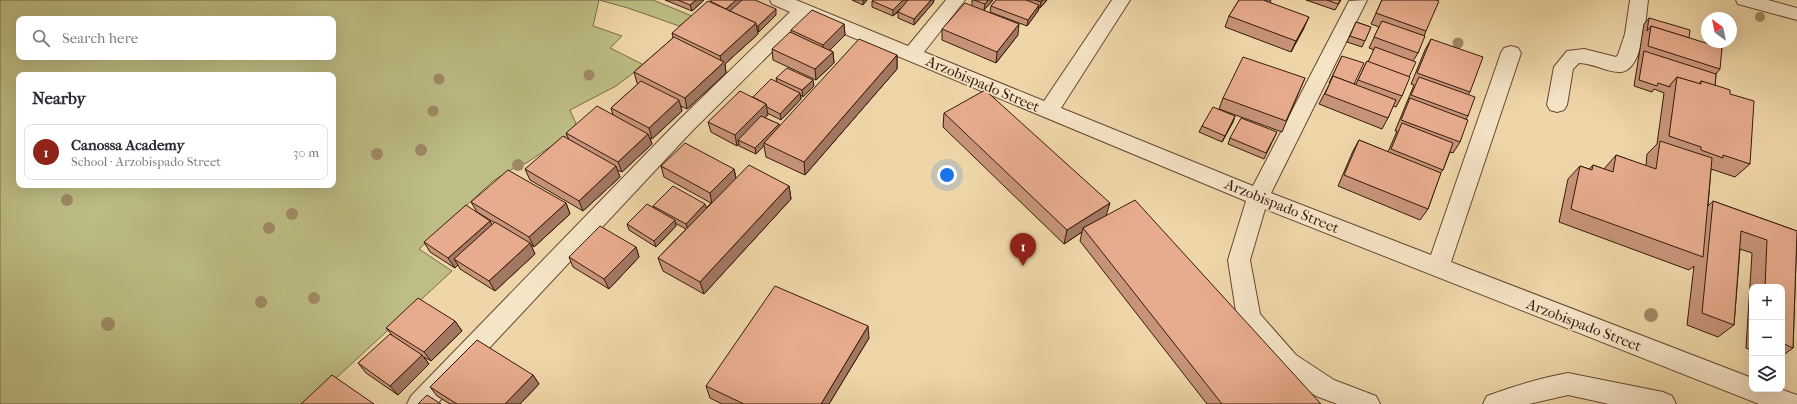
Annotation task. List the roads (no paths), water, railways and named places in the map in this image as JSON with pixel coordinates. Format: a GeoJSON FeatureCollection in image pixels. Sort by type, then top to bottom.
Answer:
{"type":"FeatureCollection","features":[{"type":"Feature","properties":{"kind":"street","name":"Arzobispado Street"},"geometry":{"type":"LineString","coordinates":[[779,0],[1258,197],[1789,404]]}},
{"type":"Feature","properties":{"kind":"street"},"geometry":{"type":"LineString","coordinates":[[912,54],[956,0]]}},
{"type":"Feature","properties":{"kind":"street"},"geometry":{"type":"LineString","coordinates":[[1048,111],[1121,0]]}},
{"type":"Feature","properties":{"kind":"street"},"geometry":{"type":"LineString","coordinates":[[1557,105],[1564,67],[1574,56],[1584,56],[1621,65],[1627,59],[1639,0]]}},
{"type":"Feature","properties":{"kind":"street"},"geometry":{"type":"LineString","coordinates":[[1745,0],[1797,14]]}},
{"type":"Feature","properties":{"kind":"street"},"geometry":{"type":"LineString","coordinates":[[1358,1],[1258,197],[1239,260],[1249,318],[1287,362],[1325,388],[1367,404]]}},
{"type":"Feature","properties":{"kind":"street"},"geometry":{"type":"LineString","coordinates":[[420,404],[685,126],[802,10]]}},
{"type":"Feature","properties":{"kind":"street"},"geometry":{"type":"LineString","coordinates":[[1438,268],[1511,53]]}},
{"type":"Feature","properties":{"kind":"street"},"geometry":{"type":"LineString","coordinates":[[1496,404],[1536,390],[1568,384],[1663,404]]}},
{"type":"Feature","properties":{"kind":"place","name":"Canossa Academy"},"geometry":{"type":"Point","coordinates":[1023,266]}}]}
